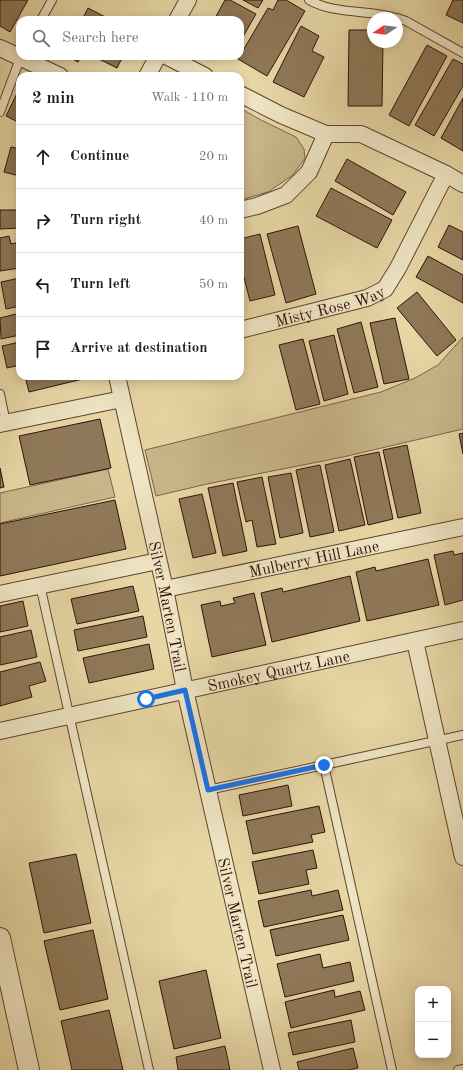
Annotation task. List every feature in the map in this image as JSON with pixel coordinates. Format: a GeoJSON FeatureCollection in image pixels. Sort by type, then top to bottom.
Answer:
{"type":"FeatureCollection","features":[{"type":"Feature","properties":{"kind":"street"},"geometry":{"type":"LineString","coordinates":[[179,16],[188,0]]}},
{"type":"Feature","properties":{"kind":"street"},"geometry":{"type":"LineString","coordinates":[[0,48],[16,55]]}},
{"type":"Feature","properties":{"kind":"street"},"geometry":{"type":"LineString","coordinates":[[27,60],[52,72]]}},
{"type":"Feature","properties":{"kind":"street"},"geometry":{"type":"LineString","coordinates":[[149,72],[156,60]]}},
{"type":"Feature","properties":{"kind":"street"},"geometry":{"type":"LineString","coordinates":[[174,60],[197,72]]}},
{"type":"Feature","properties":{"kind":"street"},"geometry":{"type":"LineString","coordinates":[[244,96],[281,115],[326,134],[361,134],[446,174],[463,184]]}},
{"type":"Feature","properties":{"kind":"street"},"geometry":{"type":"LineString","coordinates":[[244,209],[257,206],[286,195],[309,172],[326,134]]}},
{"type":"Feature","properties":{"kind":"street","name":"Misty Rose Way"},"geometry":{"type":"LineString","coordinates":[[244,329],[367,298],[385,289],[398,268],[446,174]]}},
{"type":"Feature","properties":{"kind":"street","name":"Silver Marten Trail"},"geometry":{"type":"LineString","coordinates":[[118,380],[165,589],[185,690],[272,1070]]}},
{"type":"Feature","properties":{"kind":"street"},"geometry":{"type":"LineString","coordinates":[[3,423],[122,399]]}},
{"type":"Feature","properties":{"kind":"street","name":"Mulberry Hill Lane"},"geometry":{"type":"LineString","coordinates":[[165,589],[463,527]]}},
{"type":"Feature","properties":{"kind":"street"},"geometry":{"type":"LineString","coordinates":[[0,594],[158,561]]}},
{"type":"Feature","properties":{"kind":"street","name":"Smokey Quartz Lane"},"geometry":{"type":"LineString","coordinates":[[0,731],[463,630]]}},
{"type":"Feature","properties":{"kind":"street"},"geometry":{"type":"LineString","coordinates":[[415,641],[463,857]]}},
{"type":"Feature","properties":{"kind":"street"},"geometry":{"type":"LineString","coordinates":[[0,938],[29,1070]]}},
{"type":"Feature","properties":{"kind":"lane"},"geometry":{"type":"LineString","coordinates":[[43,16],[52,0]]}},
{"type":"Feature","properties":{"kind":"lane"},"geometry":{"type":"LineString","coordinates":[[309,0],[334,9],[367,12]]}},
{"type":"Feature","properties":{"kind":"lane"},"geometry":{"type":"LineString","coordinates":[[403,20],[463,53]]}},
{"type":"Feature","properties":{"kind":"lane"},"geometry":{"type":"LineString","coordinates":[[0,112],[20,60]]}},
{"type":"Feature","properties":{"kind":"lane"},"geometry":{"type":"LineString","coordinates":[[0,394],[3,423]]}},
{"type":"Feature","properties":{"kind":"lane"},"geometry":{"type":"LineString","coordinates":[[40,585],[149,1070]]}},
{"type":"Feature","properties":{"kind":"lane"},"geometry":{"type":"LineString","coordinates":[[208,790],[463,735]]}},
{"type":"Feature","properties":{"kind":"lane"},"geometry":{"type":"LineString","coordinates":[[324,765],[392,1070]]}},
{"type":"Feature","properties":{"kind":"lane"},"geometry":{"type":"LineString","coordinates":[[458,1070],[463,1069]]}},
{"type":"Feature","properties":{"kind":"shaded area"},"geometry":{"type":"Polygon","coordinates":[[[244,110],[296,137],[304,149],[305,158],[293,175],[268,192],[244,199],[244,110]]]}},
{"type":"Feature","properties":{"kind":"shaded area"},"geometry":{"type":"Polygon","coordinates":[[[463,337],[463,429],[343,457],[207,484],[156,496],[145,450],[381,392],[415,378],[438,365],[463,337]]]}},
{"type":"Feature","properties":{"kind":"shaded area"},"geometry":{"type":"Polygon","coordinates":[[[108,469],[115,497],[0,523],[0,493],[108,469]]]}},
{"type":"Feature","properties":{"kind":"building"},"geometry":{"type":"Polygon","coordinates":[[[0,0],[28,0],[19,16],[16,16],[16,21],[10,32],[0,26],[0,0]]]}},
{"type":"Feature","properties":{"kind":"building"},"geometry":{"type":"Polygon","coordinates":[[[225,0],[230,0],[256,14],[244,35],[244,16],[216,16],[225,0]]]}},
{"type":"Feature","properties":{"kind":"building"},"geometry":{"type":"Polygon","coordinates":[[[243,0],[263,0],[258,8],[243,0]]]}},
{"type":"Feature","properties":{"kind":"building"},"geometry":{"type":"Polygon","coordinates":[[[278,0],[286,0],[305,11],[267,76],[240,60],[244,60],[244,49],[268,8],[273,10],[278,0]]]}},
{"type":"Feature","properties":{"kind":"building"},"geometry":{"type":"Polygon","coordinates":[[[453,0],[463,0],[463,23],[446,15],[453,0]]]}},
{"type":"Feature","properties":{"kind":"building"},"geometry":{"type":"Polygon","coordinates":[[[88,8],[103,16],[84,16],[88,8]]]}},
{"type":"Feature","properties":{"kind":"building"},"geometry":{"type":"Polygon","coordinates":[[[301,26],[319,36],[312,51],[324,57],[304,97],[273,82],[301,26]]]}},
{"type":"Feature","properties":{"kind":"building"},"geometry":{"type":"Polygon","coordinates":[[[349,30],[367,30],[367,48],[383,48],[382,106],[348,106],[349,30]]]}},
{"type":"Feature","properties":{"kind":"building"},"geometry":{"type":"Polygon","coordinates":[[[427,45],[447,56],[409,126],[389,115],[427,45]]]}},
{"type":"Feature","properties":{"kind":"building"},"geometry":{"type":"Polygon","coordinates":[[[453,59],[463,64],[463,86],[434,136],[415,125],[453,59]]]}},
{"type":"Feature","properties":{"kind":"building"},"geometry":{"type":"Polygon","coordinates":[[[101,60],[121,60],[117,68],[101,60]]]}},
{"type":"Feature","properties":{"kind":"building"},"geometry":{"type":"Polygon","coordinates":[[[16,95],[16,121],[6,116],[16,95]]]}},
{"type":"Feature","properties":{"kind":"building"},"geometry":{"type":"Polygon","coordinates":[[[463,98],[463,151],[441,138],[463,98]]]}},
{"type":"Feature","properties":{"kind":"building"},"geometry":{"type":"Polygon","coordinates":[[[11,147],[16,148],[16,175],[4,172],[11,147]]]}},
{"type":"Feature","properties":{"kind":"building"},"geometry":{"type":"Polygon","coordinates":[[[347,159],[406,192],[393,215],[335,181],[347,159]]]}},
{"type":"Feature","properties":{"kind":"building"},"geometry":{"type":"Polygon","coordinates":[[[331,188],[392,220],[377,248],[316,216],[331,188]]]}},
{"type":"Feature","properties":{"kind":"building"},"geometry":{"type":"Polygon","coordinates":[[[0,210],[16,210],[16,228],[0,229],[0,210]]]}},
{"type":"Feature","properties":{"kind":"building"},"geometry":{"type":"Polygon","coordinates":[[[449,225],[463,232],[463,260],[438,247],[449,225]]]}},
{"type":"Feature","properties":{"kind":"building"},"geometry":{"type":"Polygon","coordinates":[[[298,226],[316,294],[286,303],[267,234],[298,226]]]}},
{"type":"Feature","properties":{"kind":"building"},"geometry":{"type":"Polygon","coordinates":[[[260,234],[275,295],[250,301],[244,278],[244,238],[260,234]]]}},
{"type":"Feature","properties":{"kind":"building"},"geometry":{"type":"Polygon","coordinates":[[[9,236],[11,244],[16,243],[16,269],[0,271],[0,238],[9,236]]]}},
{"type":"Feature","properties":{"kind":"building"},"geometry":{"type":"Polygon","coordinates":[[[428,256],[463,275],[463,303],[416,277],[428,256]]]}},
{"type":"Feature","properties":{"kind":"building"},"geometry":{"type":"Polygon","coordinates":[[[16,279],[16,307],[6,309],[1,282],[16,279]]]}},
{"type":"Feature","properties":{"kind":"building"},"geometry":{"type":"Polygon","coordinates":[[[417,292],[456,340],[437,356],[397,308],[417,292]]]}},
{"type":"Feature","properties":{"kind":"building"},"geometry":{"type":"Polygon","coordinates":[[[16,314],[16,336],[1,339],[0,318],[16,314]]]}},
{"type":"Feature","properties":{"kind":"building"},"geometry":{"type":"Polygon","coordinates":[[[395,318],[409,379],[384,384],[370,323],[395,318]]]}},
{"type":"Feature","properties":{"kind":"building"},"geometry":{"type":"Polygon","coordinates":[[[361,322],[378,387],[354,393],[337,329],[361,322]]]}},
{"type":"Feature","properties":{"kind":"building"},"geometry":{"type":"Polygon","coordinates":[[[334,335],[348,394],[324,401],[309,341],[334,335]]]}},
{"type":"Feature","properties":{"kind":"building"},"geometry":{"type":"Polygon","coordinates":[[[303,339],[320,404],[296,410],[279,345],[303,339]]]}},
{"type":"Feature","properties":{"kind":"building"},"geometry":{"type":"Polygon","coordinates":[[[16,343],[16,366],[7,368],[2,346],[16,343]]]}},
{"type":"Feature","properties":{"kind":"building"},"geometry":{"type":"Polygon","coordinates":[[[26,380],[79,380],[29,392],[26,380]]]}},
{"type":"Feature","properties":{"kind":"building"},"geometry":{"type":"Polygon","coordinates":[[[100,419],[111,468],[30,485],[19,436],[100,419]]]}},
{"type":"Feature","properties":{"kind":"building"},"geometry":{"type":"Polygon","coordinates":[[[463,433],[463,454],[459,434],[463,433]]]}},
{"type":"Feature","properties":{"kind":"building"},"geometry":{"type":"Polygon","coordinates":[[[407,445],[421,513],[398,518],[383,450],[407,445]]]}},
{"type":"Feature","properties":{"kind":"building"},"geometry":{"type":"Polygon","coordinates":[[[379,452],[393,519],[368,525],[354,457],[379,452]]]}},
{"type":"Feature","properties":{"kind":"building"},"geometry":{"type":"Polygon","coordinates":[[[350,459],[365,525],[339,531],[325,465],[350,459]]]}},
{"type":"Feature","properties":{"kind":"building"},"geometry":{"type":"Polygon","coordinates":[[[320,465],[334,532],[310,537],[296,470],[320,465]]]}},
{"type":"Feature","properties":{"kind":"building"},"geometry":{"type":"Polygon","coordinates":[[[0,468],[4,487],[0,488],[0,468]]]}},
{"type":"Feature","properties":{"kind":"building"},"geometry":{"type":"Polygon","coordinates":[[[291,473],[303,533],[280,538],[268,477],[291,473]]]}},
{"type":"Feature","properties":{"kind":"building"},"geometry":{"type":"Polygon","coordinates":[[[262,477],[276,544],[257,547],[252,520],[246,522],[237,482],[262,477]]]}},
{"type":"Feature","properties":{"kind":"building"},"geometry":{"type":"Polygon","coordinates":[[[233,483],[247,551],[223,556],[208,488],[233,483]]]}},
{"type":"Feature","properties":{"kind":"building"},"geometry":{"type":"Polygon","coordinates":[[[202,494],[216,553],[193,558],[179,499],[202,494]]]}},
{"type":"Feature","properties":{"kind":"building"},"geometry":{"type":"Polygon","coordinates":[[[115,500],[126,549],[0,576],[0,524],[115,500]]]}},
{"type":"Feature","properties":{"kind":"building"},"geometry":{"type":"Polygon","coordinates":[[[453,551],[454,555],[463,553],[463,600],[445,605],[434,555],[453,551]]]}},
{"type":"Feature","properties":{"kind":"building"},"geometry":{"type":"Polygon","coordinates":[[[428,559],[439,605],[367,621],[356,572],[375,567],[376,571],[428,559]]]}},
{"type":"Feature","properties":{"kind":"building"},"geometry":{"type":"Polygon","coordinates":[[[350,576],[360,621],[272,642],[261,593],[282,588],[283,592],[350,576]]]}},
{"type":"Feature","properties":{"kind":"building"},"geometry":{"type":"Polygon","coordinates":[[[133,586],[139,611],[77,624],[71,599],[133,586]]]}},
{"type":"Feature","properties":{"kind":"building"},"geometry":{"type":"Polygon","coordinates":[[[254,593],[266,645],[212,657],[201,605],[220,601],[221,606],[235,603],[233,598],[254,593]]]}},
{"type":"Feature","properties":{"kind":"building"},"geometry":{"type":"Polygon","coordinates":[[[23,601],[28,626],[0,632],[0,606],[23,601]]]}},
{"type":"Feature","properties":{"kind":"building"},"geometry":{"type":"Polygon","coordinates":[[[143,616],[147,637],[78,651],[74,630],[143,616]]]}},
{"type":"Feature","properties":{"kind":"building"},"geometry":{"type":"Polygon","coordinates":[[[31,630],[37,657],[0,665],[0,637],[31,630]]]}},
{"type":"Feature","properties":{"kind":"building"},"geometry":{"type":"Polygon","coordinates":[[[149,644],[154,669],[89,683],[83,658],[149,644]]]}},
{"type":"Feature","properties":{"kind":"building"},"geometry":{"type":"Polygon","coordinates":[[[40,662],[46,681],[29,686],[32,697],[0,706],[0,672],[40,662]]]}},
{"type":"Feature","properties":{"kind":"building"},"geometry":{"type":"Polygon","coordinates":[[[288,785],[292,806],[243,816],[239,795],[288,785]]]}},
{"type":"Feature","properties":{"kind":"building"},"geometry":{"type":"Polygon","coordinates":[[[319,806],[325,832],[311,835],[313,842],[253,854],[246,821],[319,806]]]}},
{"type":"Feature","properties":{"kind":"building"},"geometry":{"type":"Polygon","coordinates":[[[313,850],[317,868],[306,870],[309,884],[259,894],[252,862],[313,850]]]}},
{"type":"Feature","properties":{"kind":"building"},"geometry":{"type":"Polygon","coordinates":[[[76,854],[91,923],[44,933],[29,863],[76,854]]]}},
{"type":"Feature","properties":{"kind":"building"},"geometry":{"type":"Polygon","coordinates":[[[311,890],[312,896],[338,890],[343,910],[264,927],[258,901],[311,890]]]}},
{"type":"Feature","properties":{"kind":"building"},"geometry":{"type":"Polygon","coordinates":[[[343,915],[349,940],[276,956],[270,930],[343,915]]]}},
{"type":"Feature","properties":{"kind":"building"},"geometry":{"type":"Polygon","coordinates":[[[93,930],[108,999],[60,1010],[44,941],[93,930]]]}},
{"type":"Feature","properties":{"kind":"building"},"geometry":{"type":"Polygon","coordinates":[[[320,954],[323,968],[350,962],[354,981],[285,997],[277,964],[320,954]]]}},
{"type":"Feature","properties":{"kind":"building"},"geometry":{"type":"Polygon","coordinates":[[[206,970],[221,1038],[174,1049],[159,981],[206,970]]]}},
{"type":"Feature","properties":{"kind":"building"},"geometry":{"type":"Polygon","coordinates":[[[334,990],[335,997],[360,991],[365,1010],[291,1028],[285,1002],[334,990]]]}},
{"type":"Feature","properties":{"kind":"building"},"geometry":{"type":"Polygon","coordinates":[[[109,1010],[123,1070],[72,1070],[61,1021],[109,1010]]]}},
{"type":"Feature","properties":{"kind":"building"},"geometry":{"type":"Polygon","coordinates":[[[351,1020],[355,1042],[293,1055],[288,1033],[351,1020]]]}},
{"type":"Feature","properties":{"kind":"building"},"geometry":{"type":"Polygon","coordinates":[[[225,1046],[230,1070],[178,1070],[176,1057],[225,1046]]]}},
{"type":"Feature","properties":{"kind":"building"},"geometry":{"type":"Polygon","coordinates":[[[353,1048],[358,1068],[349,1070],[299,1070],[297,1062],[353,1048]]]}},
{"type":"Feature","properties":{"kind":"route"},"geometry":{"type":"LineString","coordinates":[[146,699],[185,690],[208,790],[324,765]]}}]}
